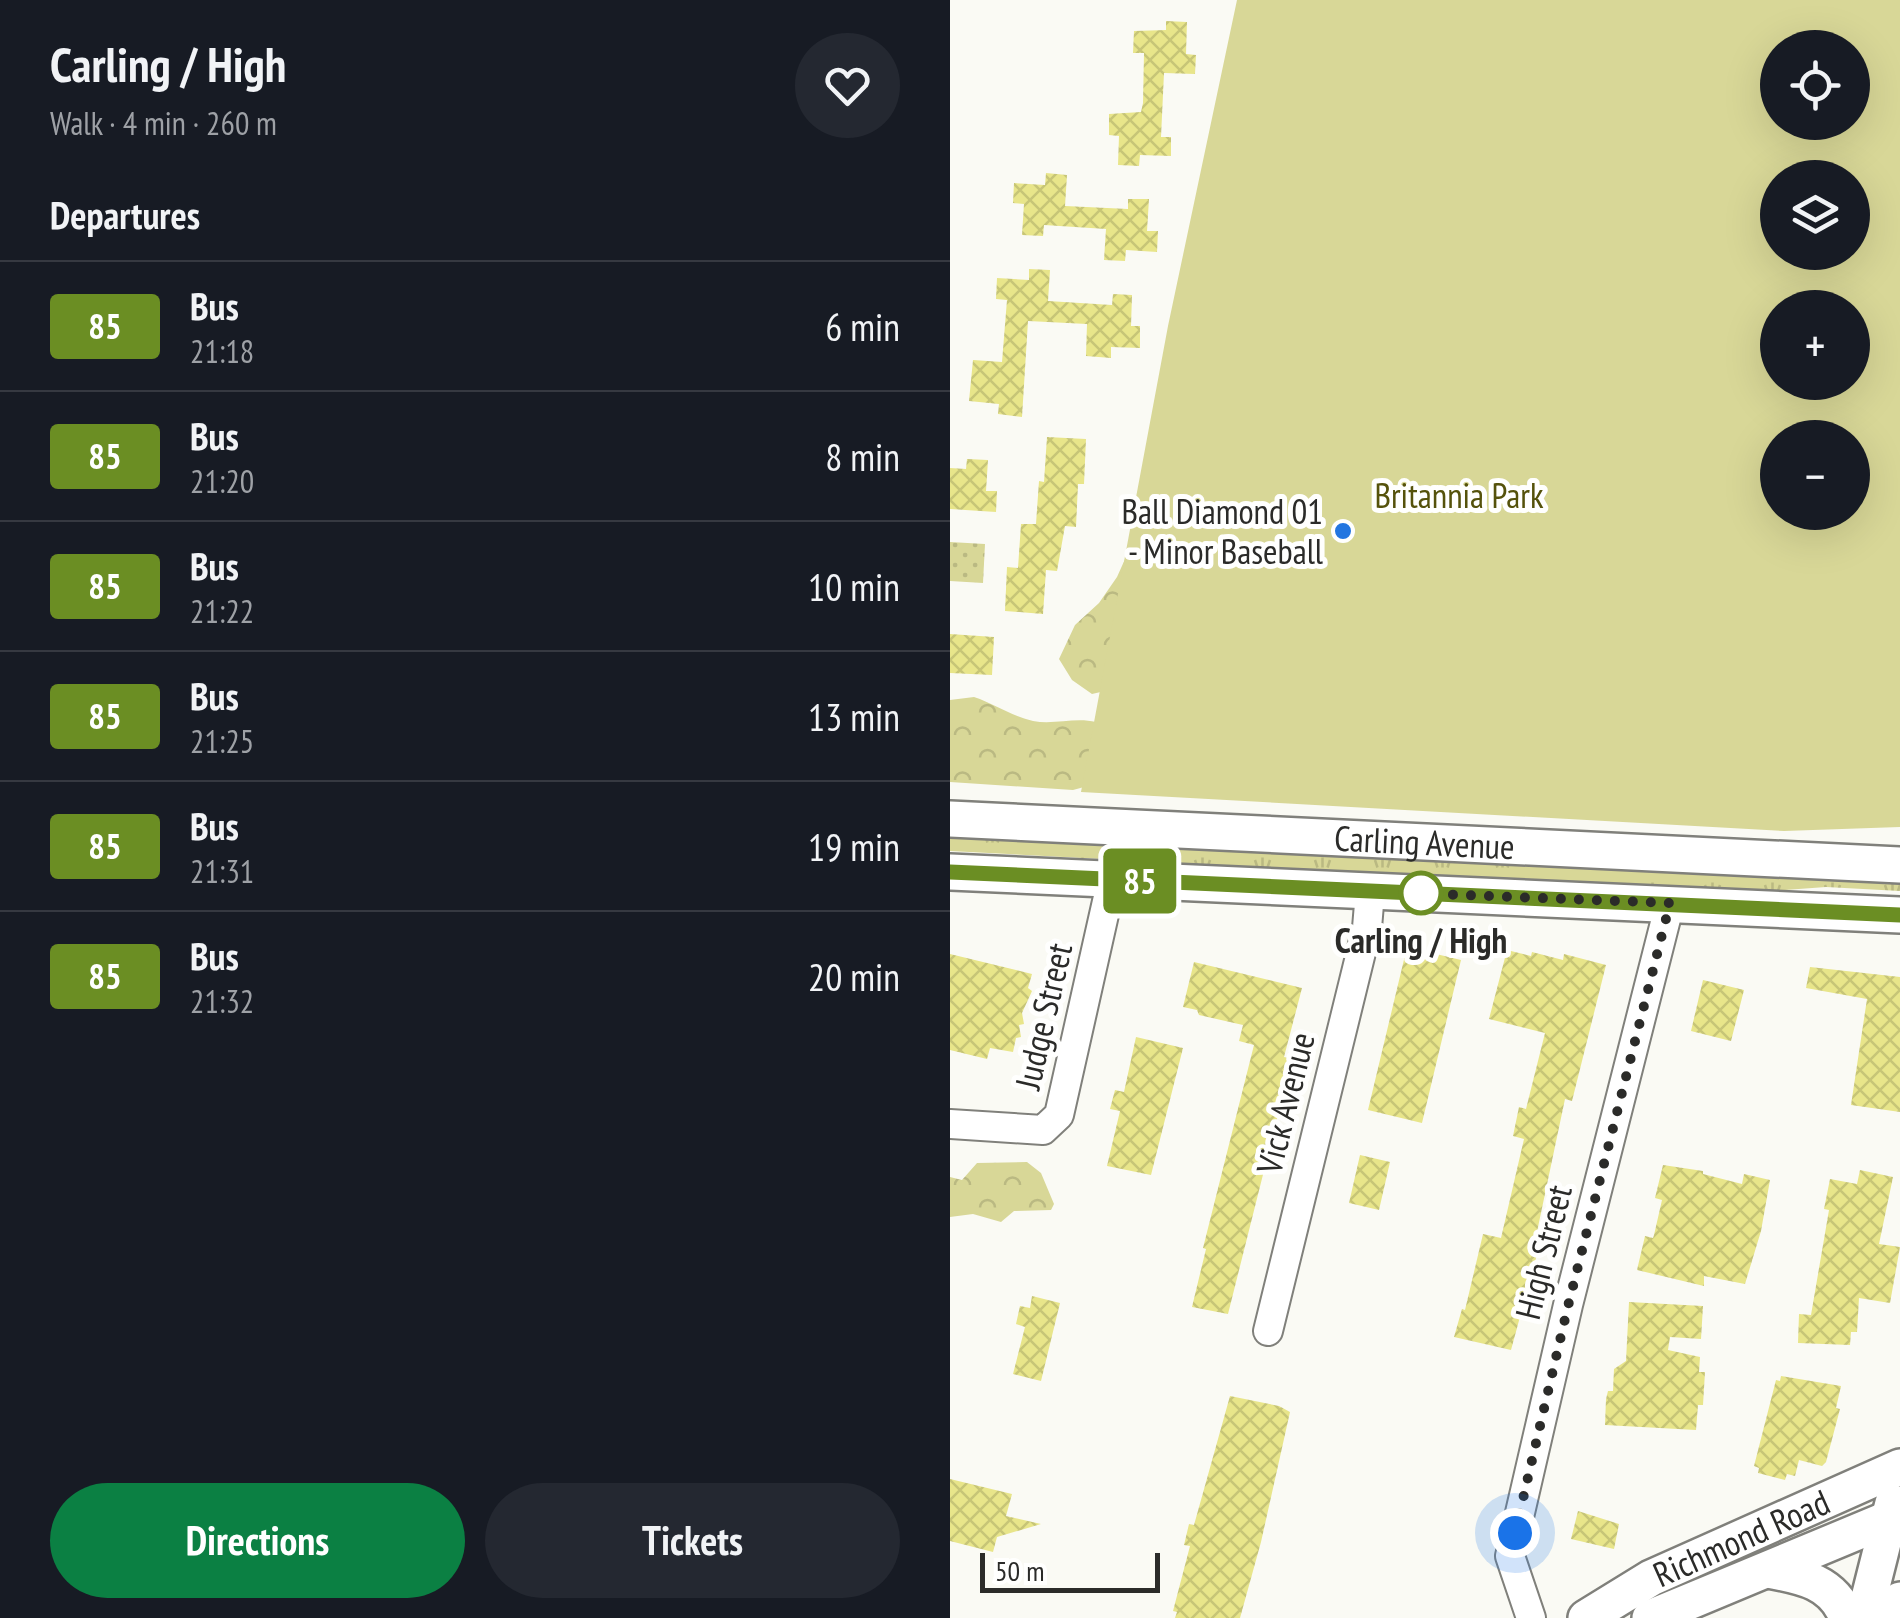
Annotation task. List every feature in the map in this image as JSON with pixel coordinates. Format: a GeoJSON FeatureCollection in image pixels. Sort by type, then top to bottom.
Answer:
{"type":"FeatureCollection","features":[{"type":"Feature","properties":{"kind":"main road","name":"Carling Avenue"},"geometry":{"type":"LineString","coordinates":[[950,819],[1900,865]]}},
{"type":"Feature","properties":{"kind":"main road","name":"Carling Avenue"},"geometry":{"type":"LineString","coordinates":[[950,872],[1900,915]]}},
{"type":"Feature","properties":{"kind":"main road","name":"Richmond Road"},"geometry":{"type":"LineString","coordinates":[[1586,1618],[1651,1578],[1900,1467]]}},
{"type":"Feature","properties":{"kind":"main road"},"geometry":{"type":"LineString","coordinates":[[1864,1618],[1894,1516],[1900,1479]]}},
{"type":"Feature","properties":{"kind":"main road","name":"Richmond Road"},"geometry":{"type":"LineString","coordinates":[[1650,1618],[1894,1516]]}},
{"type":"Feature","properties":{"kind":"main road"},"geometry":{"type":"LineString","coordinates":[[1768,1570],[1806,1578],[1834,1593],[1847,1618]]}},
{"type":"Feature","properties":{"kind":"main road"},"geometry":{"type":"LineString","coordinates":[[1895,1618],[1900,1600]]}},
{"type":"Feature","properties":{"kind":"street","name":"Judge Street"},"geometry":{"type":"LineString","coordinates":[[950,1124],[1043,1130],[1059,1114],[1112,880]]}},
{"type":"Feature","properties":{"kind":"street","name":"Vick Avenue"},"geometry":{"type":"LineString","coordinates":[[1268,1331],[1367,928],[1370,892]]}},
{"type":"Feature","properties":{"kind":"street","name":"High Street"},"geometry":{"type":"LineString","coordinates":[[1531,1618],[1510,1556],[1568,1306],[1670,903]]}},
{"type":"Feature","properties":{"kind":"green space","name":"Britannia Park"},"geometry":{"type":"Polygon","coordinates":[[[1237,0],[1900,0],[1900,827],[1784,831],[1081,792],[1168,326],[1237,0]]]}},
{"type":"Feature","properties":{"kind":"green space"},"geometry":{"type":"Polygon","coordinates":[[[950,542],[985,544],[983,583],[950,581],[950,542]]]}},
{"type":"Feature","properties":{"kind":"green space"},"geometry":{"type":"Polygon","coordinates":[[[1130,548],[1105,691],[1092,694],[1072,680],[1059,659],[1075,625],[1099,603],[1130,548]]]}},
{"type":"Feature","properties":{"kind":"green space"},"geometry":{"type":"Polygon","coordinates":[[[974,697],[1033,721],[1096,722],[1099,783],[1073,790],[950,782],[950,700],[974,697]]]}},
{"type":"Feature","properties":{"kind":"green space"},"geometry":{"type":"Polygon","coordinates":[[[950,833],[1602,869],[1900,878],[1900,891],[1826,887],[1746,893],[950,851],[950,833]]]}},
{"type":"Feature","properties":{"kind":"green space"},"geometry":{"type":"Polygon","coordinates":[[[1027,1162],[1041,1173],[1054,1204],[1051,1210],[1014,1211],[1001,1222],[973,1214],[950,1217],[950,1177],[962,1180],[977,1163],[1027,1162]]]}},
{"type":"Feature","properties":{"kind":"building"},"geometry":{"type":"Polygon","coordinates":[[[1166,21],[1187,22],[1186,54],[1196,55],[1195,74],[1164,73],[1161,137],[1171,137],[1171,156],[1140,155],[1139,166],[1118,165],[1119,136],[1109,135],[1109,114],[1141,112],[1143,103],[1144,53],[1133,53],[1134,31],[1166,30],[1166,21]]]}},
{"type":"Feature","properties":{"kind":"building"},"geometry":{"type":"Polygon","coordinates":[[[1046,173],[1067,175],[1065,206],[1128,209],[1128,199],[1149,199],[1147,231],[1158,231],[1157,252],[1126,250],[1125,261],[1104,260],[1106,229],[1044,225],[1043,236],[1022,235],[1024,204],[1013,203],[1014,183],[1045,185],[1046,173]]]}},
{"type":"Feature","properties":{"kind":"building"},"geometry":{"type":"Polygon","coordinates":[[[1029,269],[1050,270],[1048,301],[1112,305],[1113,294],[1132,295],[1131,326],[1140,326],[1140,348],[1111,347],[1111,358],[1086,356],[1087,324],[1028,321],[1022,417],[998,414],[999,404],[969,401],[973,360],[1002,362],[1007,300],[996,299],[997,278],[1029,280],[1029,269]]]}},
{"type":"Feature","properties":{"kind":"building"},"geometry":{"type":"Polygon","coordinates":[[[1047,437],[1086,439],[1084,484],[1078,484],[1076,527],[1065,526],[1057,571],[1046,570],[1043,614],[1005,611],[1007,567],[1018,568],[1021,524],[1036,524],[1047,437]]]}},
{"type":"Feature","properties":{"kind":"building"},"geometry":{"type":"Polygon","coordinates":[[[967,459],[988,460],[986,491],[997,491],[996,512],[950,509],[950,468],[966,469],[967,459]]]}},
{"type":"Feature","properties":{"kind":"building"},"geometry":{"type":"Polygon","coordinates":[[[950,634],[994,637],[992,675],[950,673],[950,634]]]}},
{"type":"Feature","properties":{"kind":"building"},"geometry":{"type":"Polygon","coordinates":[[[1407,947],[1461,960],[1422,1123],[1368,1110],[1407,947]]]}},
{"type":"Feature","properties":{"kind":"building"},"geometry":{"type":"Polygon","coordinates":[[[1507,950],[1563,960],[1564,954],[1606,965],[1572,1101],[1565,1099],[1534,1246],[1539,1247],[1511,1350],[1454,1337],[1462,1309],[1465,1310],[1483,1234],[1501,1238],[1524,1139],[1513,1136],[1519,1107],[1526,1109],[1545,1033],[1489,1019],[1507,950]]]}},
{"type":"Feature","properties":{"kind":"building"},"geometry":{"type":"Polygon","coordinates":[[[950,954],[1032,974],[1028,988],[1032,991],[1022,1013],[1024,1024],[1019,1025],[1021,1037],[1016,1038],[1013,1052],[990,1048],[987,1059],[950,1050],[950,954]]]}},
{"type":"Feature","properties":{"kind":"building"},"geometry":{"type":"Polygon","coordinates":[[[1194,962],[1302,988],[1284,1057],[1292,1059],[1228,1314],[1192,1307],[1254,1045],[1239,1041],[1243,1025],[1199,1015],[1197,1010],[1183,1007],[1194,962]]]}},
{"type":"Feature","properties":{"kind":"building"},"geometry":{"type":"Polygon","coordinates":[[[1810,967],[1900,977],[1900,1112],[1851,1105],[1867,999],[1806,988],[1810,967]]]}},
{"type":"Feature","properties":{"kind":"building"},"geometry":{"type":"Polygon","coordinates":[[[1703,980],[1744,990],[1731,1041],[1691,1031],[1703,980]]]}},
{"type":"Feature","properties":{"kind":"building"},"geometry":{"type":"Polygon","coordinates":[[[1136,1037],[1183,1048],[1151,1175],[1107,1166],[1120,1111],[1110,1109],[1115,1090],[1124,1092],[1136,1037]]]}},
{"type":"Feature","properties":{"kind":"building"},"geometry":{"type":"Polygon","coordinates":[[[1360,1155],[1390,1162],[1379,1210],[1349,1203],[1360,1155]]]}},
{"type":"Feature","properties":{"kind":"building"},"geometry":{"type":"Polygon","coordinates":[[[1663,1165],[1703,1171],[1742,1184],[1744,1174],[1770,1180],[1761,1231],[1745,1284],[1704,1276],[1704,1286],[1637,1270],[1645,1236],[1654,1235],[1662,1200],[1655,1198],[1663,1165]]]}},
{"type":"Feature","properties":{"kind":"building"},"geometry":{"type":"Polygon","coordinates":[[[1860,1170],[1893,1177],[1879,1244],[1900,1247],[1890,1303],[1859,1298],[1857,1332],[1851,1332],[1850,1345],[1798,1343],[1799,1314],[1811,1315],[1829,1210],[1824,1209],[1830,1179],[1857,1184],[1860,1170]]]}},
{"type":"Feature","properties":{"kind":"building"},"geometry":{"type":"Polygon","coordinates":[[[1032,1296],[1060,1303],[1041,1381],[1013,1374],[1025,1327],[1016,1324],[1020,1306],[1030,1308],[1032,1296]]]}},
{"type":"Feature","properties":{"kind":"building"},"geometry":{"type":"Polygon","coordinates":[[[1629,1302],[1703,1306],[1701,1339],[1670,1337],[1668,1350],[1700,1357],[1699,1372],[1705,1372],[1703,1405],[1698,1405],[1696,1430],[1605,1425],[1606,1399],[1608,1391],[1613,1391],[1614,1369],[1626,1361],[1629,1302]]]}},
{"type":"Feature","properties":{"kind":"building"},"geometry":{"type":"Polygon","coordinates":[[[1781,1376],[1841,1386],[1836,1408],[1840,1409],[1826,1462],[1822,1466],[1799,1460],[1795,1476],[1787,1474],[1785,1480],[1758,1473],[1759,1468],[1754,1466],[1776,1380],[1780,1381],[1781,1376]]]}},
{"type":"Feature","properties":{"kind":"building"},"geometry":{"type":"Polygon","coordinates":[[[1230,1396],[1290,1412],[1261,1542],[1240,1618],[1175,1618],[1177,1612],[1173,1611],[1190,1546],[1184,1545],[1189,1524],[1194,1525],[1230,1396]]]}},
{"type":"Feature","properties":{"kind":"building"},"geometry":{"type":"Polygon","coordinates":[[[950,1479],[1012,1494],[1006,1516],[1041,1524],[997,1537],[993,1552],[950,1541],[950,1479]]]}},
{"type":"Feature","properties":{"kind":"building"},"geometry":{"type":"Polygon","coordinates":[[[1578,1511],[1619,1524],[1614,1549],[1571,1539],[1578,1511]]]}},
{"type":"Feature","properties":{"kind":"bus line","name":"85"},"geometry":{"type":"LineString","coordinates":[[950,872],[1900,915]]}},
{"type":"Feature","properties":{"kind":"place","name":"Ball Diamond 01 - Minor Baseball"},"geometry":{"type":"Point","coordinates":[1343,531]}},
{"type":"Feature","properties":{"kind":"place","name":"Carling / High"},"geometry":{"type":"Point","coordinates":[1421,893]}},
{"type":"Feature","properties":{"kind":"route"},"geometry":{"type":"LineString","coordinates":[[1421,893],[1410,893],[1670,903],[1515,1533]]}}]}
